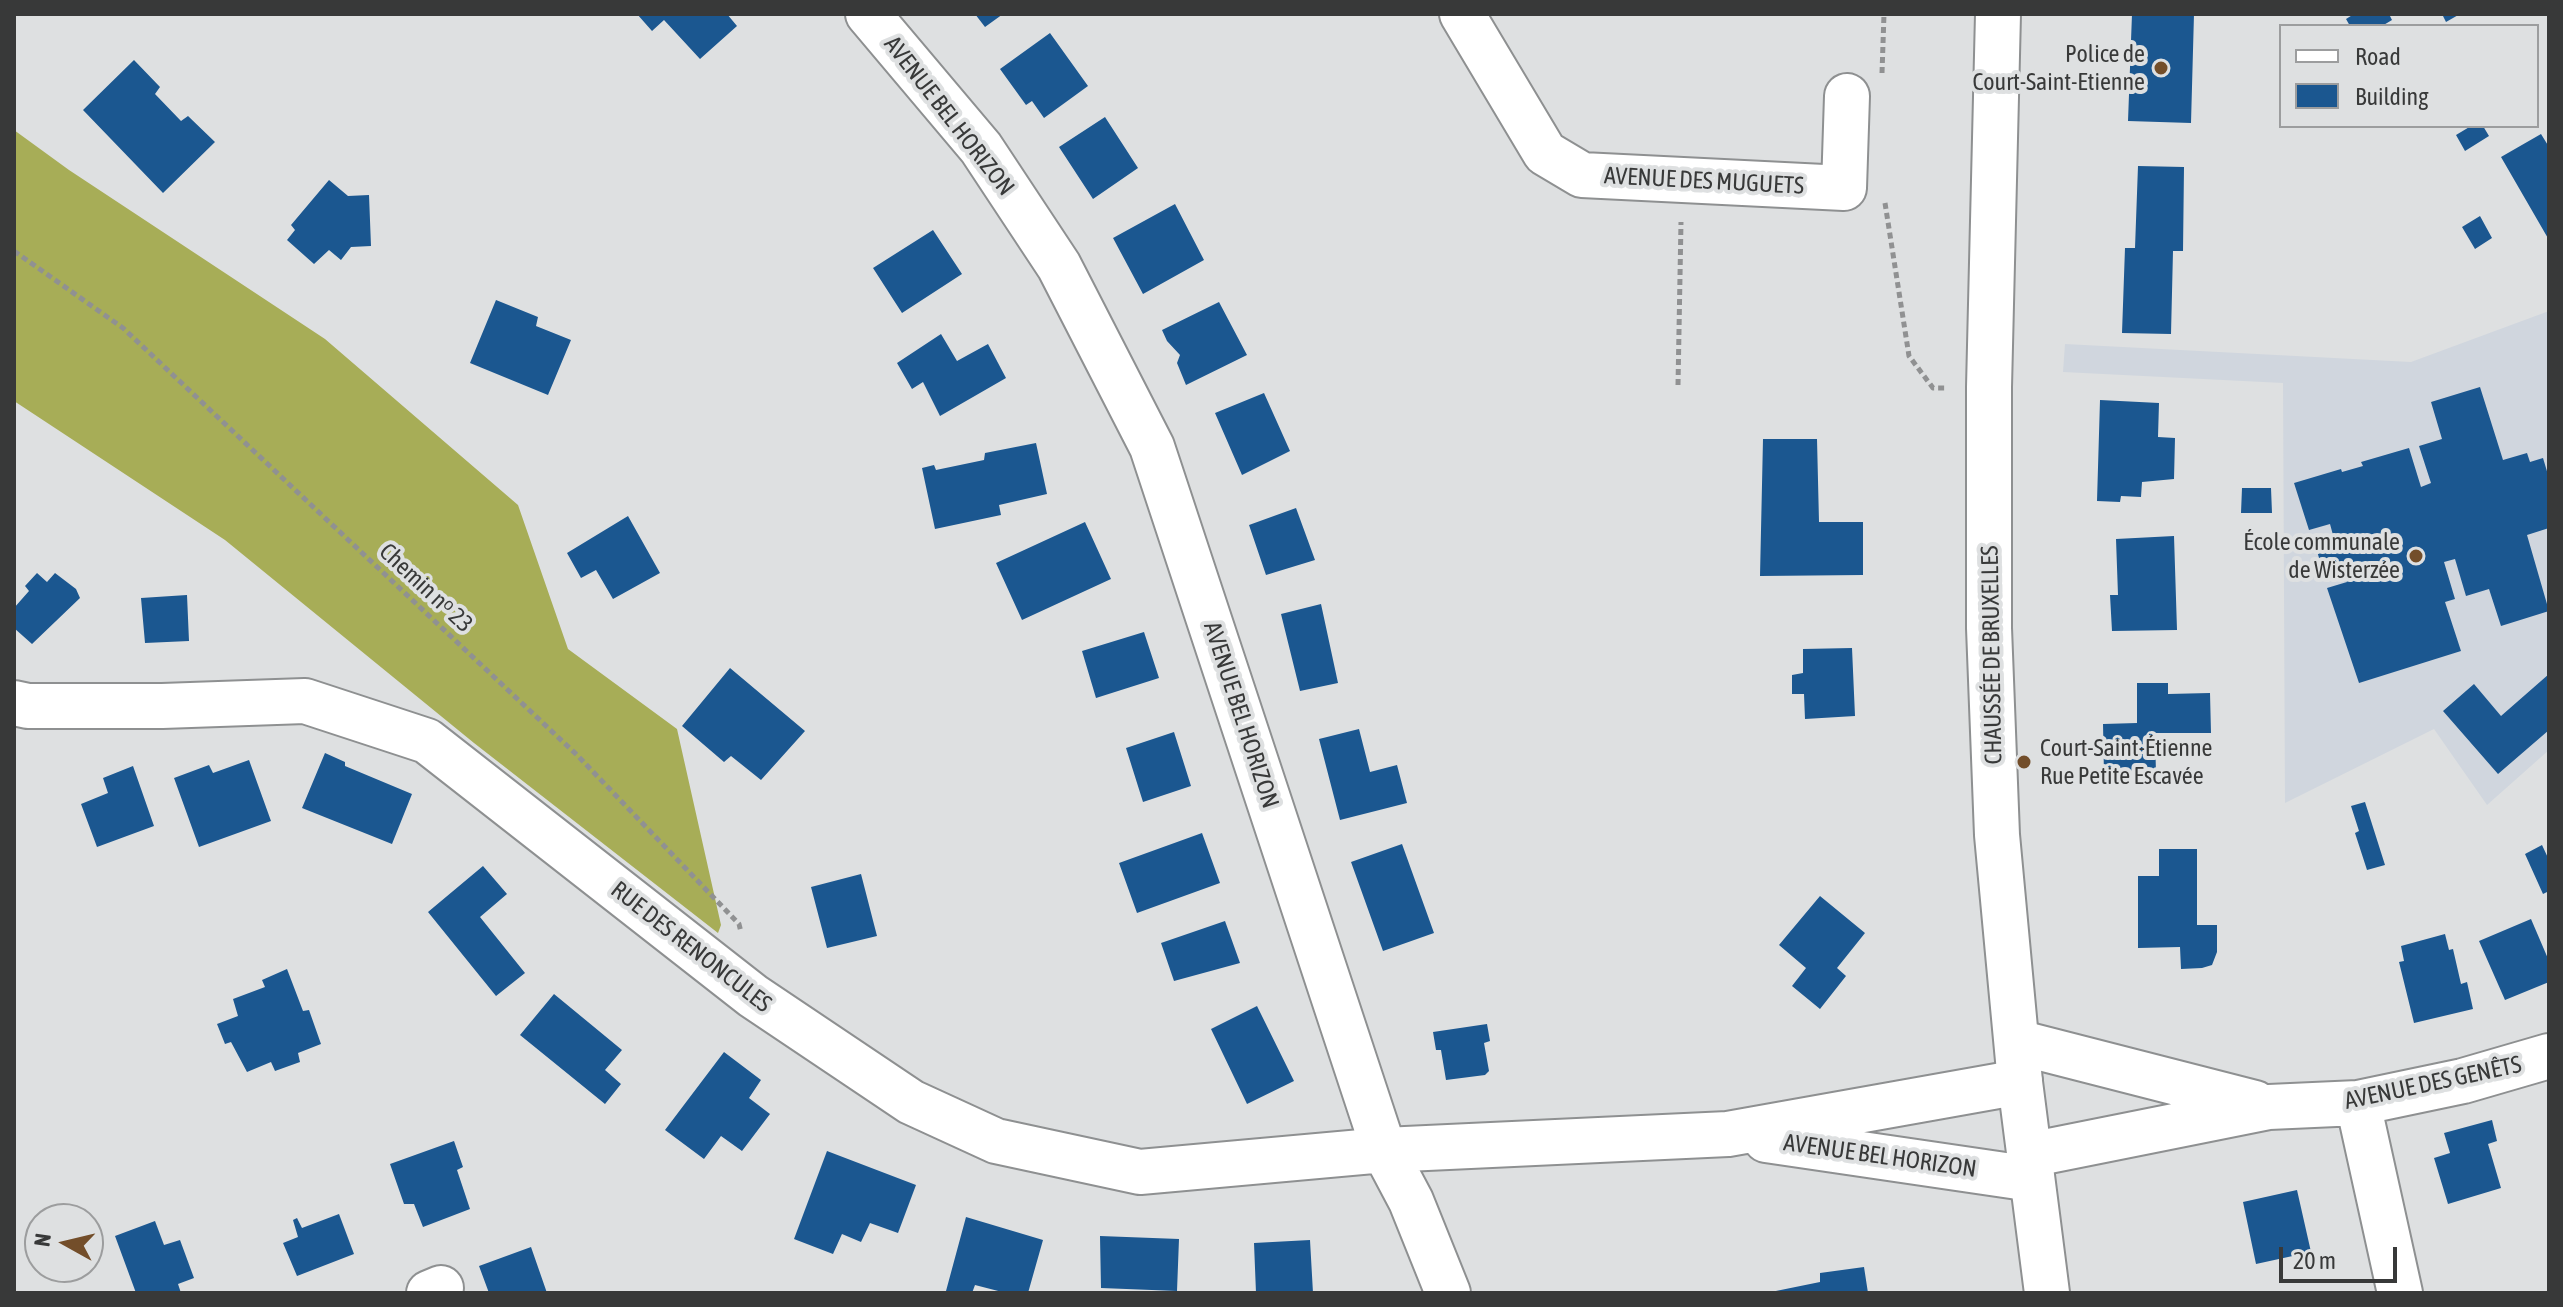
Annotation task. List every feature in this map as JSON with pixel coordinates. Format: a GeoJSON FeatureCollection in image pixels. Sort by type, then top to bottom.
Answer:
{"type":"FeatureCollection","features":[{"type":"Feature","properties":{"kind":"street","name":"AVENUE BEL HORIZON"},"geometry":{"type":"LineString","coordinates":[[868,14],[981,148],[1059,266],[1152,447],[1384,1150],[1728,1134],[2030,1167]]}},
{"type":"Feature","properties":{"kind":"street","name":"AVENUE DES MUGUETS"},"geometry":{"type":"LineString","coordinates":[[1462,14],[1545,153],[1582,175],[1844,188],[1847,96]]}},
{"type":"Feature","properties":{"kind":"street","name":"CHAUSSÉE DE BRUXELLES"},"geometry":{"type":"LineString","coordinates":[[1998,14],[1990,352],[1989,628],[1997,835],[2018,1062],[2047,1293]]}},
{"type":"Feature","properties":{"kind":"street","name":"RUE DES RENONCULES"},"geometry":{"type":"LineString","coordinates":[[14,703],[28,706],[162,706],[305,701],[427,741],[753,996],[911,1102],[996,1141],[1140,1172],[1384,1150]]}},
{"type":"Feature","properties":{"kind":"street","name":"AVENUE DES GENÊTS"},"geometry":{"type":"LineString","coordinates":[[2030,1167],[2269,1107],[2358,1103],[2463,1081],[2549,1056]]}},
{"type":"Feature","properties":{"kind":"street","name":"AVENUE BEL HORIZON"},"geometry":{"type":"LineString","coordinates":[[1728,1134],[2018,1062]]}},
{"type":"Feature","properties":{"kind":"street","name":"AVENUE DES GENÊTS"},"geometry":{"type":"LineString","coordinates":[[2018,1062],[2155,1079],[2269,1107]]}},
{"type":"Feature","properties":{"kind":"street"},"geometry":{"type":"LineString","coordinates":[[2358,1103],[2400,1293]]}},
{"type":"Feature","properties":{"kind":"street"},"geometry":{"type":"LineString","coordinates":[[1384,1150],[1411,1201],[1448,1293]]}},
{"type":"Feature","properties":{"kind":"path"},"geometry":{"type":"LineString","coordinates":[[1678,385],[1682,181]]}},
{"type":"Feature","properties":{"kind":"path"},"geometry":{"type":"LineString","coordinates":[[1884,201],[1909,356]]}},
{"type":"Feature","properties":{"kind":"path","name":"Chemin nᵒ 23"},"geometry":{"type":"LineString","coordinates":[[14,251],[123,328],[577,755],[739,924],[753,996]]}},
{"type":"Feature","properties":{"kind":"shaded area","name":"École communale de Wisterzée"},"geometry":{"type":"Polygon","coordinates":[[[2549,311],[2549,750],[2487,805],[2434,729],[2285,803],[2283,383],[2063,372],[2065,344],[2411,362],[2549,311]]]}},
{"type":"Feature","properties":{"kind":"green space"},"geometry":{"type":"Polygon","coordinates":[[[14,130],[69,170],[325,339],[518,505],[568,649],[677,729],[721,925],[718,933],[474,743],[225,540],[14,401],[14,130]]]}},
{"type":"Feature","properties":{"kind":"building"},"geometry":{"type":"Polygon","coordinates":[[[637,14],[727,14],[737,26],[700,59],[664,20],[652,31],[637,14]]]}},
{"type":"Feature","properties":{"kind":"building"},"geometry":{"type":"Polygon","coordinates":[[[975,14],[1003,14],[985,27],[975,14]]]}},
{"type":"Feature","properties":{"kind":"building","name":"Police de Court-Saint-Etienne"},"geometry":{"type":"Polygon","coordinates":[[[2132,14],[2194,14],[2191,123],[2128,121],[2132,14]]]}},
{"type":"Feature","properties":{"kind":"building"},"geometry":{"type":"Polygon","coordinates":[[[2354,14],[2389,14],[2392,20],[2385,24],[2349,24],[2346,19],[2354,14]]]}},
{"type":"Feature","properties":{"kind":"building"},"geometry":{"type":"Polygon","coordinates":[[[2442,14],[2460,14],[2446,22],[2442,14]]]}},
{"type":"Feature","properties":{"kind":"building"},"geometry":{"type":"Polygon","coordinates":[[[1050,33],[1088,86],[1044,118],[1032,101],[1026,105],[1000,69],[1050,33]]]}},
{"type":"Feature","properties":{"kind":"building"},"geometry":{"type":"Polygon","coordinates":[[[134,60],[160,87],[155,94],[181,121],[188,116],[215,142],[163,193],[83,110],[134,60]]]}},
{"type":"Feature","properties":{"kind":"building"},"geometry":{"type":"Polygon","coordinates":[[[1105,117],[1138,168],[1093,199],[1059,147],[1105,117]]]}},
{"type":"Feature","properties":{"kind":"building"},"geometry":{"type":"Polygon","coordinates":[[[2468,128],[2484,128],[2489,136],[2465,151],[2456,135],[2468,128]]]}},
{"type":"Feature","properties":{"kind":"building"},"geometry":{"type":"Polygon","coordinates":[[[2541,134],[2549,147],[2549,240],[2501,157],[2541,134]]]}},
{"type":"Feature","properties":{"kind":"building"},"geometry":{"type":"Polygon","coordinates":[[[2138,166],[2184,167],[2183,251],[2173,251],[2171,334],[2122,333],[2125,248],[2135,248],[2138,166]]]}},
{"type":"Feature","properties":{"kind":"building"},"geometry":{"type":"Polygon","coordinates":[[[329,180],[348,196],[369,195],[371,246],[351,247],[341,260],[329,250],[314,264],[287,240],[295,230],[291,225],[329,180]]]}},
{"type":"Feature","properties":{"kind":"building"},"geometry":{"type":"Polygon","coordinates":[[[1175,204],[1204,260],[1143,294],[1113,238],[1175,204]]]}},
{"type":"Feature","properties":{"kind":"building"},"geometry":{"type":"Polygon","coordinates":[[[2480,216],[2492,238],[2475,249],[2462,227],[2480,216]]]}},
{"type":"Feature","properties":{"kind":"building"},"geometry":{"type":"Polygon","coordinates":[[[933,230],[962,274],[902,313],[873,268],[933,230]]]}},
{"type":"Feature","properties":{"kind":"building"},"geometry":{"type":"Polygon","coordinates":[[[496,300],[538,317],[536,326],[571,340],[548,395],[470,363],[496,300]]]}},
{"type":"Feature","properties":{"kind":"building"},"geometry":{"type":"Polygon","coordinates":[[[1219,302],[1247,355],[1186,385],[1177,363],[1180,355],[1162,330],[1219,302]]]}},
{"type":"Feature","properties":{"kind":"building"},"geometry":{"type":"Polygon","coordinates":[[[941,334],[957,361],[988,344],[1006,378],[940,416],[923,382],[912,389],[897,363],[941,334]]]}},
{"type":"Feature","properties":{"kind":"building"},"geometry":{"type":"Polygon","coordinates":[[[2480,387],[2503,460],[2527,453],[2530,462],[2543,458],[2549,478],[2549,528],[2527,535],[2549,611],[2501,626],[2489,589],[2466,596],[2455,559],[2444,562],[2455,599],[2445,602],[2461,651],[2359,683],[2327,588],[2347,582],[2344,572],[2325,578],[2314,541],[2333,535],[2330,524],[2309,530],[2294,483],[2363,466],[2361,462],[2409,448],[2421,487],[2431,483],[2419,446],[2442,439],[2431,402],[2480,387]]]}},
{"type":"Feature","properties":{"kind":"building"},"geometry":{"type":"Polygon","coordinates":[[[1264,393],[1290,451],[1242,475],[1215,413],[1264,393]]]}},
{"type":"Feature","properties":{"kind":"building"},"geometry":{"type":"Polygon","coordinates":[[[2100,400],[2159,403],[2158,437],[2175,438],[2174,479],[2142,482],[2141,497],[2121,496],[2120,502],[2097,501],[2100,400]]]}},
{"type":"Feature","properties":{"kind":"building"},"geometry":{"type":"Polygon","coordinates":[[[1763,439],[1817,439],[1819,522],[1863,522],[1863,575],[1760,576],[1763,439]]]}},
{"type":"Feature","properties":{"kind":"building"},"geometry":{"type":"Polygon","coordinates":[[[1036,443],[1047,494],[999,505],[1001,515],[935,529],[922,468],[934,465],[936,470],[984,460],[985,453],[1036,443]]]}},
{"type":"Feature","properties":{"kind":"building"},"geometry":{"type":"Polygon","coordinates":[[[2242,488],[2271,488],[2272,513],[2241,513],[2242,488]]]}},
{"type":"Feature","properties":{"kind":"building"},"geometry":{"type":"Polygon","coordinates":[[[1296,508],[1315,560],[1266,575],[1249,525],[1296,508]]]}},
{"type":"Feature","properties":{"kind":"building"},"geometry":{"type":"Polygon","coordinates":[[[628,516],[660,573],[613,599],[596,570],[581,578],[567,553],[628,516]]]}},
{"type":"Feature","properties":{"kind":"building"},"geometry":{"type":"Polygon","coordinates":[[[1085,522],[1111,579],[1022,620],[996,563],[1085,522]]]}},
{"type":"Feature","properties":{"kind":"building"},"geometry":{"type":"Polygon","coordinates":[[[2174,536],[2177,630],[2112,631],[2110,595],[2118,595],[2116,539],[2174,536]]]}},
{"type":"Feature","properties":{"kind":"building"},"geometry":{"type":"Polygon","coordinates":[[[37,573],[47,582],[55,573],[76,589],[80,598],[32,644],[14,628],[14,608],[29,591],[25,586],[37,573]]]}},
{"type":"Feature","properties":{"kind":"building"},"geometry":{"type":"Polygon","coordinates":[[[187,595],[189,641],[145,643],[141,598],[187,595]]]}},
{"type":"Feature","properties":{"kind":"building"},"geometry":{"type":"Polygon","coordinates":[[[1321,604],[1338,683],[1300,691],[1281,614],[1321,604]]]}},
{"type":"Feature","properties":{"kind":"building"},"geometry":{"type":"Polygon","coordinates":[[[1144,632],[1159,678],[1096,698],[1082,651],[1144,632]]]}},
{"type":"Feature","properties":{"kind":"building"},"geometry":{"type":"Polygon","coordinates":[[[1852,648],[1855,716],[1805,719],[1804,694],[1792,694],[1792,675],[1803,673],[1803,649],[1852,648]]]}},
{"type":"Feature","properties":{"kind":"building"},"geometry":{"type":"Polygon","coordinates":[[[730,668],[805,731],[761,780],[731,756],[724,762],[682,726],[730,668]]]}},
{"type":"Feature","properties":{"kind":"building"},"geometry":{"type":"Polygon","coordinates":[[[2549,674],[2549,730],[2498,774],[2443,711],[2474,684],[2501,716],[2549,674]]]}},
{"type":"Feature","properties":{"kind":"building"},"geometry":{"type":"Polygon","coordinates":[[[2137,683],[2168,683],[2168,694],[2210,693],[2211,733],[2155,733],[2156,774],[2104,775],[2103,724],[2137,723],[2137,683]]]}},
{"type":"Feature","properties":{"kind":"building"},"geometry":{"type":"Polygon","coordinates":[[[1359,729],[1370,772],[1397,765],[1407,803],[1340,820],[1319,739],[1359,729]]]}},
{"type":"Feature","properties":{"kind":"building"},"geometry":{"type":"Polygon","coordinates":[[[1174,732],[1191,786],[1143,802],[1126,748],[1174,732]]]}},
{"type":"Feature","properties":{"kind":"building"},"geometry":{"type":"Polygon","coordinates":[[[325,753],[345,762],[345,766],[412,794],[392,844],[302,808],[325,753]]]}},
{"type":"Feature","properties":{"kind":"building"},"geometry":{"type":"Polygon","coordinates":[[[249,760],[271,821],[199,847],[174,778],[209,765],[213,773],[249,760]]]}},
{"type":"Feature","properties":{"kind":"building"},"geometry":{"type":"Polygon","coordinates":[[[133,766],[154,826],[97,847],[81,804],[108,793],[103,778],[133,766]]]}},
{"type":"Feature","properties":{"kind":"building"},"geometry":{"type":"Polygon","coordinates":[[[2365,802],[2385,865],[2367,870],[2355,833],[2359,831],[2351,806],[2365,802]]]}},
{"type":"Feature","properties":{"kind":"building"},"geometry":{"type":"Polygon","coordinates":[[[1202,833],[1220,883],[1137,913],[1119,863],[1202,833]]]}},
{"type":"Feature","properties":{"kind":"building"},"geometry":{"type":"Polygon","coordinates":[[[1402,844],[1434,933],[1383,951],[1351,862],[1402,844]]]}},
{"type":"Feature","properties":{"kind":"building"},"geometry":{"type":"Polygon","coordinates":[[[2542,845],[2549,860],[2549,891],[2543,894],[2525,854],[2542,845]]]}},
{"type":"Feature","properties":{"kind":"building"},"geometry":{"type":"Polygon","coordinates":[[[2159,849],[2197,849],[2197,925],[2217,925],[2217,952],[2212,965],[2181,969],[2180,947],[2138,948],[2138,876],[2159,876],[2159,849]]]}},
{"type":"Feature","properties":{"kind":"building"},"geometry":{"type":"Polygon","coordinates":[[[483,866],[507,894],[480,917],[525,973],[496,996],[428,912],[483,866]]]}},
{"type":"Feature","properties":{"kind":"building"},"geometry":{"type":"Polygon","coordinates":[[[861,874],[877,936],[827,948],[811,887],[861,874]]]}},
{"type":"Feature","properties":{"kind":"building"},"geometry":{"type":"Polygon","coordinates":[[[1820,896],[1865,933],[1837,968],[1846,976],[1820,1009],[1792,986],[1806,968],[1779,945],[1820,896]]]}},
{"type":"Feature","properties":{"kind":"building"},"geometry":{"type":"Polygon","coordinates":[[[2531,919],[2549,961],[2549,982],[2505,1000],[2479,941],[2531,919]]]}},
{"type":"Feature","properties":{"kind":"building"},"geometry":{"type":"Polygon","coordinates":[[[1225,921],[1240,963],[1174,981],[1161,943],[1225,921]]]}},
{"type":"Feature","properties":{"kind":"building"},"geometry":{"type":"Polygon","coordinates":[[[2445,934],[2449,950],[2453,949],[2461,984],[2467,982],[2473,1009],[2414,1023],[2399,962],[2404,961],[2401,946],[2445,934]]]}},
{"type":"Feature","properties":{"kind":"building"},"geometry":{"type":"Polygon","coordinates":[[[287,969],[303,1011],[309,1010],[321,1044],[298,1053],[300,1062],[275,1071],[271,1062],[247,1072],[231,1042],[225,1044],[217,1024],[238,1016],[233,999],[265,987],[262,980],[287,969]]]}},
{"type":"Feature","properties":{"kind":"building"},"geometry":{"type":"Polygon","coordinates":[[[554,994],[622,1050],[605,1070],[621,1084],[605,1104],[520,1035],[554,994]]]}},
{"type":"Feature","properties":{"kind":"building"},"geometry":{"type":"Polygon","coordinates":[[[1257,1006],[1294,1081],[1247,1104],[1211,1029],[1257,1006]]]}},
{"type":"Feature","properties":{"kind":"building"},"geometry":{"type":"Polygon","coordinates":[[[1487,1024],[1490,1041],[1484,1043],[1489,1071],[1485,1075],[1446,1080],[1441,1050],[1436,1050],[1433,1032],[1487,1024]]]}},
{"type":"Feature","properties":{"kind":"building"},"geometry":{"type":"Polygon","coordinates":[[[724,1052],[761,1080],[749,1098],[770,1114],[742,1151],[721,1136],[704,1159],[665,1130],[724,1052]]]}},
{"type":"Feature","properties":{"kind":"building"},"geometry":{"type":"Polygon","coordinates":[[[2492,1120],[2497,1141],[2488,1144],[2501,1188],[2448,1204],[2434,1158],[2450,1153],[2444,1133],[2492,1120]]]}},
{"type":"Feature","properties":{"kind":"building"},"geometry":{"type":"Polygon","coordinates":[[[454,1141],[463,1167],[457,1170],[470,1209],[423,1227],[414,1204],[404,1204],[390,1164],[454,1141]]]}},
{"type":"Feature","properties":{"kind":"building"},"geometry":{"type":"Polygon","coordinates":[[[827,1151],[916,1185],[898,1233],[870,1223],[861,1242],[842,1234],[833,1254],[794,1239],[827,1151]]]}},
{"type":"Feature","properties":{"kind":"building"},"geometry":{"type":"Polygon","coordinates":[[[2297,1190],[2311,1252],[2256,1264],[2243,1202],[2297,1190]]]}},
{"type":"Feature","properties":{"kind":"building"},"geometry":{"type":"Polygon","coordinates":[[[339,1214],[354,1254],[297,1276],[283,1243],[298,1237],[293,1220],[297,1218],[302,1228],[339,1214]]]}},
{"type":"Feature","properties":{"kind":"building"},"geometry":{"type":"Polygon","coordinates":[[[966,1217],[1043,1240],[1028,1293],[1006,1293],[975,1285],[972,1293],[946,1291],[966,1217]]]}},
{"type":"Feature","properties":{"kind":"building"},"geometry":{"type":"Polygon","coordinates":[[[155,1221],[164,1245],[180,1240],[194,1278],[178,1284],[181,1293],[136,1293],[115,1236],[155,1221]]]}},
{"type":"Feature","properties":{"kind":"building"},"geometry":{"type":"Polygon","coordinates":[[[1100,1236],[1179,1239],[1177,1291],[1101,1288],[1100,1236]]]}},
{"type":"Feature","properties":{"kind":"building"},"geometry":{"type":"Polygon","coordinates":[[[1310,1240],[1313,1293],[1256,1293],[1254,1243],[1310,1240]]]}},
{"type":"Feature","properties":{"kind":"building"},"geometry":{"type":"Polygon","coordinates":[[[531,1247],[547,1293],[489,1293],[479,1266],[531,1247]]]}},
{"type":"Feature","properties":{"kind":"building"},"geometry":{"type":"Polygon","coordinates":[[[1864,1267],[1868,1293],[1766,1293],[1820,1282],[1820,1273],[1864,1267]]]}},
{"type":"Feature","properties":{"kind":"place","name":"Police de Court-Saint-Etienne"},"geometry":{"type":"Point","coordinates":[2161,68]}},
{"type":"Feature","properties":{"kind":"place","name":"École communale de Wisterzée"},"geometry":{"type":"Point","coordinates":[2416,556]}},
{"type":"Feature","properties":{"kind":"place","name":"Court-Saint-Étienne Rue Petite Escavée"},"geometry":{"type":"Point","coordinates":[2024,762]}}]}
